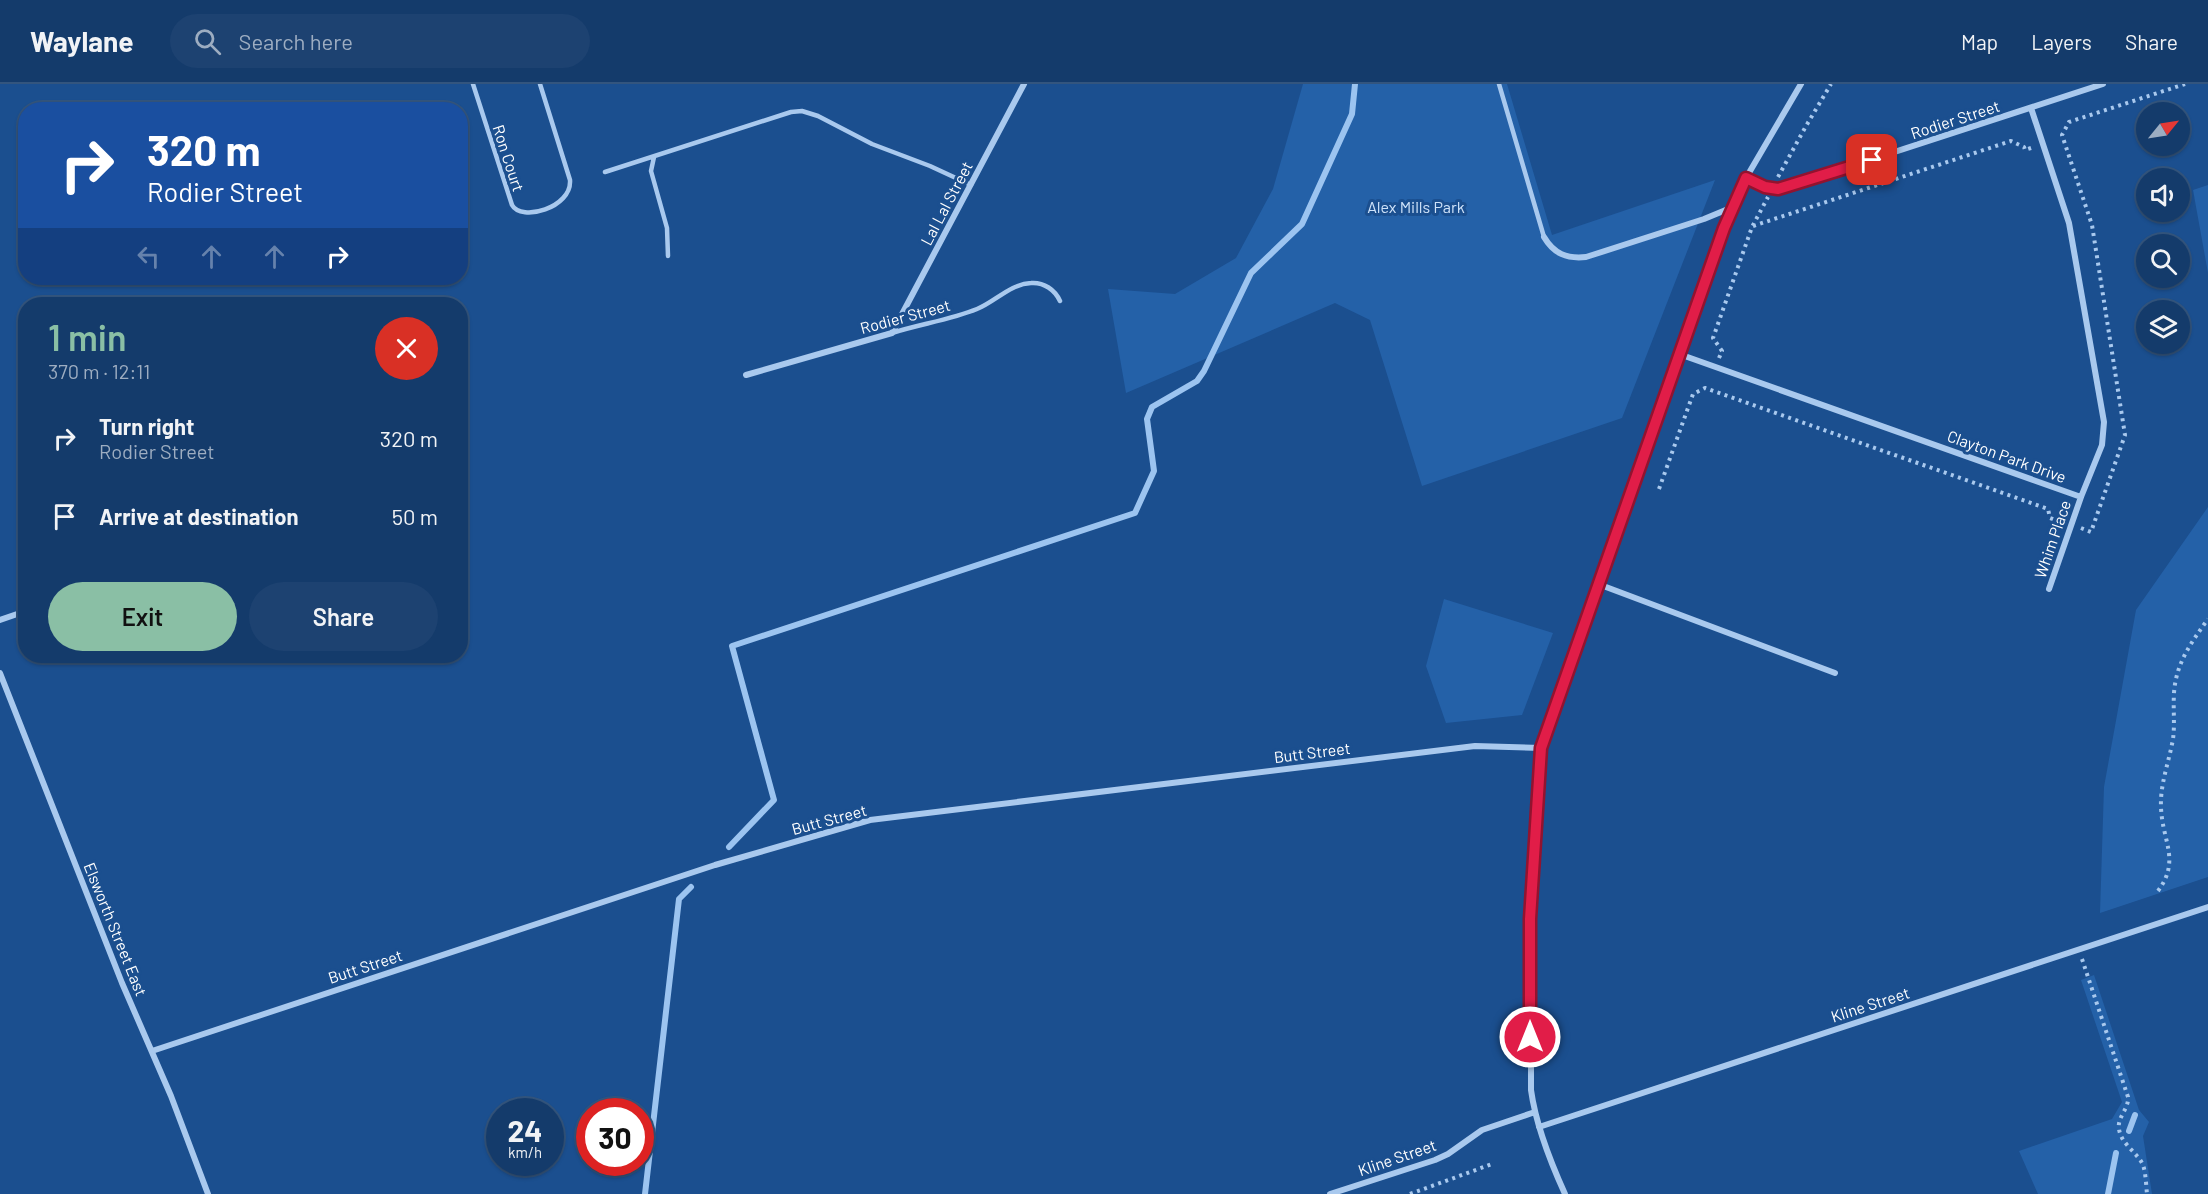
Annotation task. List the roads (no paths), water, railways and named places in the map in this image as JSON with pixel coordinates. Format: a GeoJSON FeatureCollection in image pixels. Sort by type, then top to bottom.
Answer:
{"type":"FeatureCollection","features":[{"type":"Feature","properties":{"kind":"street","name":"Lal Lal Street"},"geometry":{"type":"LineString","coordinates":[[892,333],[1024,84]]}},
{"type":"Feature","properties":{"kind":"street"},"geometry":{"type":"LineString","coordinates":[[1565,1194],[1546,1149],[1535,1112],[1530,1060],[1530,919],[1541,748],[1733,207],[1746,178],[1801,84]]}},
{"type":"Feature","properties":{"kind":"street","name":"Rodier Street"},"geometry":{"type":"LineString","coordinates":[[1746,178],[1773,189],[1804,182],[2103,84]]}},
{"type":"Feature","properties":{"kind":"street","name":"Clayton Park Drive"},"geometry":{"type":"LineString","coordinates":[[1679,354],[2081,497],[2102,445],[2104,422],[2071,231],[2031,108]]}},
{"type":"Feature","properties":{"kind":"street"},"geometry":{"type":"LineString","coordinates":[[1544,237],[1549,245],[1562,255],[1575,258],[1586,257],[1704,219],[1733,207]]}},
{"type":"Feature","properties":{"kind":"street","name":"Rodier Street"},"geometry":{"type":"LineString","coordinates":[[746,375],[892,333]]}},
{"type":"Feature","properties":{"kind":"street","name":"Whim Place"},"geometry":{"type":"LineString","coordinates":[[2049,590],[2081,497]]}},
{"type":"Feature","properties":{"kind":"street"},"geometry":{"type":"LineString","coordinates":[[1598,584],[1835,673]]}},
{"type":"Feature","properties":{"kind":"street"},"geometry":{"type":"LineString","coordinates":[[0,620],[18,614]]}},
{"type":"Feature","properties":{"kind":"street","name":"Elsworth Street East"},"geometry":{"type":"LineString","coordinates":[[0,673],[208,1194]]}},
{"type":"Feature","properties":{"kind":"street","name":"Butt Street"},"geometry":{"type":"LineString","coordinates":[[152,1051],[715,865],[870,820],[1475,746],[1541,748]]}},
{"type":"Feature","properties":{"kind":"street","name":"Kline Street"},"geometry":{"type":"LineString","coordinates":[[1539,1126],[2208,907]]}},
{"type":"Feature","properties":{"kind":"street","name":"Kline Street"},"geometry":{"type":"LineString","coordinates":[[1330,1194],[1435,1160],[1448,1154],[1482,1130],[1535,1112]]}},
{"type":"Feature","properties":{"kind":"lane","name":"Ron Court"},"geometry":{"type":"LineString","coordinates":[[473,84],[513,207],[522,213],[538,211],[558,204],[566,197],[570,187],[570,180],[540,84]]}},
{"type":"Feature","properties":{"kind":"lane"},"geometry":{"type":"LineString","coordinates":[[1499,84],[1544,237]]}},
{"type":"Feature","properties":{"kind":"lane"},"geometry":{"type":"LineString","coordinates":[[605,172],[802,111],[818,116],[885,150],[930,166],[971,185]]}},
{"type":"Feature","properties":{"kind":"lane"},"geometry":{"type":"LineString","coordinates":[[655,156],[651,171],[667,228],[668,256]]}},
{"type":"Feature","properties":{"kind":"lane","name":"Rodier Street"},"geometry":{"type":"LineString","coordinates":[[892,333],[978,309],[1015,287],[1028,283],[1037,283],[1047,287],[1060,301]]}},
{"type":"Feature","properties":{"kind":"waterway"},"geometry":{"type":"LineString","coordinates":[[729,847],[774,800],[732,646],[1135,513],[1154,471],[1147,419],[1152,407],[1197,381],[1251,273],[1302,224],[1352,114],[1355,84]]}},
{"type":"Feature","properties":{"kind":"waterway"},"geometry":{"type":"LineString","coordinates":[[645,1194],[679,899],[691,887]]}},
{"type":"Feature","properties":{"kind":"waterway"},"geometry":{"type":"LineString","coordinates":[[2129,1131],[2135,1115]]}},
{"type":"Feature","properties":{"kind":"waterway"},"geometry":{"type":"LineString","coordinates":[[2108,1194],[2116,1153]]}},
{"type":"Feature","properties":{"kind":"park label","name":"Alex Mills Park"},"geometry":{"type":"Point","coordinates":[1416,206]}}]}
